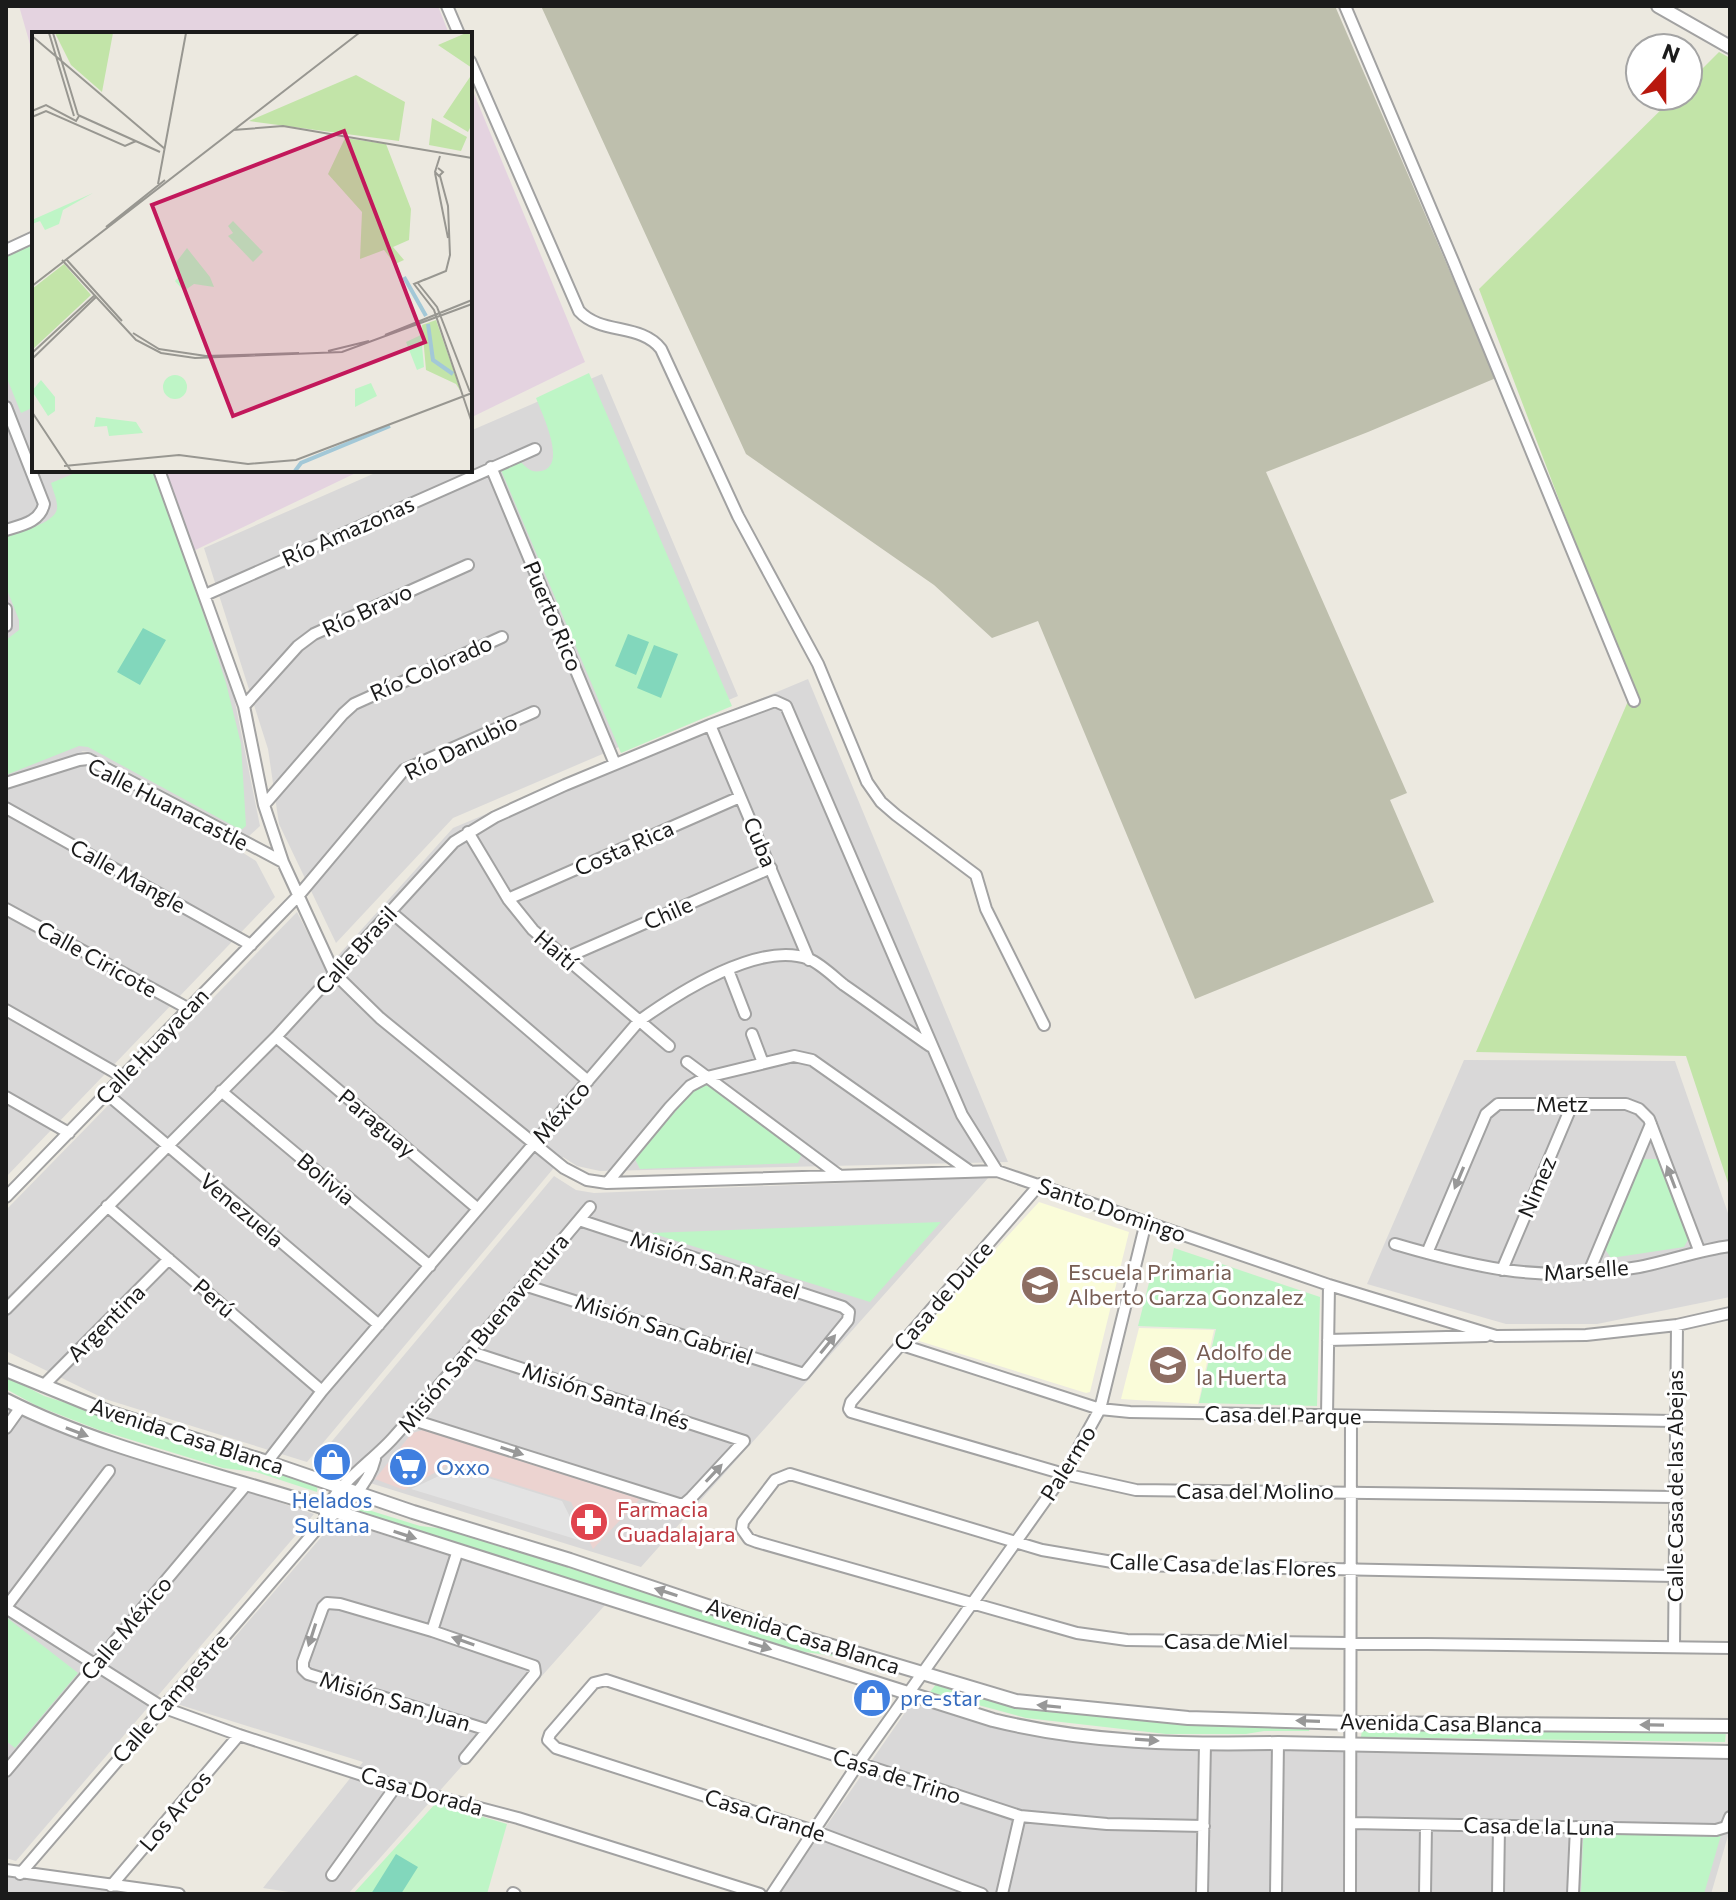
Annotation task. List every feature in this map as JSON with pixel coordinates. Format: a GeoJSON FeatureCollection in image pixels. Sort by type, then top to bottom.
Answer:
{"type":"FeatureCollection","features":[{"type":"Feature","properties":{"kind":"street"},"geometry":{"type":"LineString","coordinates":[[447,6],[458,32]]}},
{"type":"Feature","properties":{"kind":"street"},"geometry":{"type":"LineString","coordinates":[[1345,6],[1634,701]]}},
{"type":"Feature","properties":{"kind":"street"},"geometry":{"type":"LineString","coordinates":[[1658,6],[1730,47]]}},
{"type":"Feature","properties":{"kind":"street"},"geometry":{"type":"LineString","coordinates":[[472,66],[579,311],[600,325],[650,338],[661,349],[738,516],[818,664],[867,782],[881,802],[896,815],[976,875],[986,909],[1044,1025]]}},
{"type":"Feature","properties":{"kind":"street"},"geometry":{"type":"LineString","coordinates":[[6,250],[32,238]]}},
{"type":"Feature","properties":{"kind":"street"},"geometry":{"type":"LineString","coordinates":[[6,407],[44,504],[35,519],[6,530]]}},
{"type":"Feature","properties":{"kind":"street","name":"Río Amazonas"},"geometry":{"type":"LineString","coordinates":[[205,595],[535,449]]}},
{"type":"Feature","properties":{"kind":"street","name":"Puerto Rico"},"geometry":{"type":"LineString","coordinates":[[491,467],[615,764]]}},
{"type":"Feature","properties":{"kind":"street"},"geometry":{"type":"LineString","coordinates":[[160,472],[244,706],[264,805],[283,862],[334,973],[380,1018],[575,1175],[607,1183],[997,1171],[962,1115],[932,1047],[809,960]]}},
{"type":"Feature","properties":{"kind":"street","name":"Río Bravo"},"geometry":{"type":"LineString","coordinates":[[244,706],[298,646],[314,634],[468,565]]}},
{"type":"Feature","properties":{"kind":"street"},"geometry":{"type":"LineString","coordinates":[[6,609],[6,626]]}},
{"type":"Feature","properties":{"kind":"street","name":"Río Colorado"},"geometry":{"type":"LineString","coordinates":[[264,805],[354,704],[502,637]]}},
{"type":"Feature","properties":{"kind":"street","name":"Calle Brasil"},"geometry":{"type":"LineString","coordinates":[[6,1309],[276,1037],[448,848],[468,832],[615,764],[772,702],[780,701],[786,706],[932,1047]]}},
{"type":"Feature","properties":{"kind":"street","name":"Río Danubio"},"geometry":{"type":"LineString","coordinates":[[299,895],[404,770],[534,712]]}},
{"type":"Feature","properties":{"kind":"street","name":"Cuba"},"geometry":{"type":"LineString","coordinates":[[710,725],[809,960]]}},
{"type":"Feature","properties":{"kind":"street","name":"Calle Huanacastle"},"geometry":{"type":"LineString","coordinates":[[6,783],[88,759],[283,862]]}},
{"type":"Feature","properties":{"kind":"street","name":"Costa Rica"},"geometry":{"type":"LineString","coordinates":[[508,899],[740,797]]}},
{"type":"Feature","properties":{"kind":"street","name":"Calle Mangle"},"geometry":{"type":"LineString","coordinates":[[6,808],[251,945]]}},
{"type":"Feature","properties":{"kind":"street","name":"Haití"},"geometry":{"type":"LineString","coordinates":[[468,832],[508,899],[533,930],[669,1046]]}},
{"type":"Feature","properties":{"kind":"street","name":"Chile"},"geometry":{"type":"LineString","coordinates":[[565,958],[771,868]]}},
{"type":"Feature","properties":{"kind":"street","name":"Calle Huayacan"},"geometry":{"type":"LineString","coordinates":[[9,1191],[299,895]]}},
{"type":"Feature","properties":{"kind":"street","name":"Calle Ciricote"},"geometry":{"type":"LineString","coordinates":[[6,909],[189,1009]]}},
{"type":"Feature","properties":{"kind":"street"},"geometry":{"type":"LineString","coordinates":[[391,912],[588,1081]]}},
{"type":"Feature","properties":{"kind":"street","name":"México"},"geometry":{"type":"LineString","coordinates":[[267,1462],[322,1391],[639,1021],[674,997],[728,970],[766,957],[809,960]]}},
{"type":"Feature","properties":{"kind":"street"},"geometry":{"type":"LineString","coordinates":[[728,970],[745,1014]]}},
{"type":"Feature","properties":{"kind":"street"},"geometry":{"type":"LineString","coordinates":[[6,1010],[123,1077]]}},
{"type":"Feature","properties":{"kind":"street"},"geometry":{"type":"LineString","coordinates":[[752,1034],[763,1063]]}},
{"type":"Feature","properties":{"kind":"street","name":"Paraguay"},"geometry":{"type":"LineString","coordinates":[[276,1037],[478,1209]]}},
{"type":"Feature","properties":{"kind":"street"},"geometry":{"type":"LineString","coordinates":[[607,1183],[690,1086],[707,1077],[794,1056],[812,1060],[971,1173]]}},
{"type":"Feature","properties":{"kind":"street"},"geometry":{"type":"LineString","coordinates":[[687,1062],[840,1176]]}},
{"type":"Feature","properties":{"kind":"street","name":"Bolivia"},"geometry":{"type":"LineString","coordinates":[[221,1091],[430,1266]]}},
{"type":"Feature","properties":{"kind":"street","name":"Venezuela"},"geometry":{"type":"LineString","coordinates":[[107,1094],[379,1325]]}},
{"type":"Feature","properties":{"kind":"street"},"geometry":{"type":"LineString","coordinates":[[6,1097],[69,1133]]}},
{"type":"Feature","properties":{"kind":"street","name":"Metz"},"geometry":{"type":"LineString","coordinates":[[1427,1253],[1491,1107],[1498,1104],[1633,1106],[1648,1116],[1651,1124]]}},
{"type":"Feature","properties":{"kind":"street","name":"Nimez"},"geometry":{"type":"LineString","coordinates":[[1502,1270],[1572,1105]]}},
{"type":"Feature","properties":{"kind":"street"},"geometry":{"type":"LineString","coordinates":[[1651,1124],[1699,1250]]}},
{"type":"Feature","properties":{"kind":"street"},"geometry":{"type":"LineString","coordinates":[[1589,1272],[1651,1124]]}},
{"type":"Feature","properties":{"kind":"street","name":"Santo Domingo"},"geometry":{"type":"LineString","coordinates":[[997,1171],[1329,1285],[1496,1336],[1562,1337],[1677,1325],[1730,1313]]}},
{"type":"Feature","properties":{"kind":"street","name":"Casa de Dulce"},"geometry":{"type":"LineString","coordinates":[[849,1409],[851,1402],[1040,1184]]}},
{"type":"Feature","properties":{"kind":"street","name":"Perú"},"geometry":{"type":"LineString","coordinates":[[107,1206],[322,1391]]}},
{"type":"Feature","properties":{"kind":"street","name":"Misión San Buenaventura"},"geometry":{"type":"LineString","coordinates":[[349,1491],[371,1471],[375,1459],[590,1207]]}},
{"type":"Feature","properties":{"kind":"street","name":"Misión San Rafael"},"geometry":{"type":"LineString","coordinates":[[579,1220],[838,1305],[849,1312],[848,1320],[804,1374]]}},
{"type":"Feature","properties":{"kind":"street","name":"Palermo"},"geometry":{"type":"LineString","coordinates":[[772,1894],[858,1764],[1064,1474],[1100,1409],[1146,1222]]}},
{"type":"Feature","properties":{"kind":"street","name":"Marselle"},"geometry":{"type":"LineString","coordinates":[[1395,1244],[1453,1261],[1551,1276],[1637,1267],[1699,1250],[1730,1246]]}},
{"type":"Feature","properties":{"kind":"street","name":"Argentina"},"geometry":{"type":"LineString","coordinates":[[43,1386],[169,1259]]}},
{"type":"Feature","properties":{"kind":"street","name":"Misión San Gabriel"},"geometry":{"type":"LineString","coordinates":[[524,1285],[804,1374]]}},
{"type":"Feature","properties":{"kind":"street"},"geometry":{"type":"LineString","coordinates":[[1327,1416],[1329,1285]]}},
{"type":"Feature","properties":{"kind":"street","name":"Calle Casa de las Abejas"},"geometry":{"type":"LineString","coordinates":[[1674,1647],[1677,1325]]}},
{"type":"Feature","properties":{"kind":"street"},"geometry":{"type":"LineString","coordinates":[[1328,1340],[1496,1336]]}},
{"type":"Feature","properties":{"kind":"street","name":"Casa del Parque"},"geometry":{"type":"LineString","coordinates":[[902,1345],[1100,1409],[1168,1414],[1674,1421]]}},
{"type":"Feature","properties":{"kind":"street","name":"Misión Santa Inés"},"geometry":{"type":"LineString","coordinates":[[410,1419],[684,1504],[744,1441],[468,1351]]}},
{"type":"Feature","properties":{"kind":"street","name":"Avenida Casa Blanca"},"geometry":{"type":"LineString","coordinates":[[6,1370],[111,1413],[349,1491],[785,1632],[1032,1704],[1188,1718],[1351,1723],[1730,1726]]}},
{"type":"Feature","properties":{"kind":"street","name":"Avenida Casa Blanca"},"geometry":{"type":"LineString","coordinates":[[6,1400],[113,1445],[332,1510],[457,1553],[993,1720],[1036,1730],[1205,1744],[1730,1752]]}},
{"type":"Feature","properties":{"kind":"street"},"geometry":{"type":"LineString","coordinates":[[6,1428],[21,1407]]}},
{"type":"Feature","properties":{"kind":"street","name":"Casa del Molino"},"geometry":{"type":"LineString","coordinates":[[849,1409],[855,1414],[1119,1488],[1154,1491],[1674,1497]]}},
{"type":"Feature","properties":{"kind":"street"},"geometry":{"type":"LineString","coordinates":[[1350,1894],[1351,1416]]}},
{"type":"Feature","properties":{"kind":"street"},"geometry":{"type":"LineString","coordinates":[[6,1607],[109,1471]]}},
{"type":"Feature","properties":{"kind":"street","name":"Calle Casa de las Flores"},"geometry":{"type":"LineString","coordinates":[[742,1529],[743,1522],[775,1480],[785,1474],[1069,1556],[1130,1565],[1674,1576]]}},
{"type":"Feature","properties":{"kind":"street","name":"Calle México"},"geometry":{"type":"LineString","coordinates":[[6,1771],[246,1485]]}},
{"type":"Feature","properties":{"kind":"street","name":"Calle Campestre"},"geometry":{"type":"LineString","coordinates":[[20,1874],[349,1491]]}},
{"type":"Feature","properties":{"kind":"street","name":"Casa de Miel"},"geometry":{"type":"LineString","coordinates":[[742,1529],[749,1539],[757,1542],[972,1605],[1077,1633],[1127,1640],[1730,1648]]}},
{"type":"Feature","properties":{"kind":"street"},"geometry":{"type":"LineString","coordinates":[[457,1553],[432,1631],[536,1668],[465,1758]]}},
{"type":"Feature","properties":{"kind":"street","name":"Misión San Juan"},"geometry":{"type":"LineString","coordinates":[[432,1631],[327,1603],[320,1612],[303,1669],[308,1674],[488,1730]]}},
{"type":"Feature","properties":{"kind":"street","name":"Casa Dorada"},"geometry":{"type":"LineString","coordinates":[[6,1607],[162,1707],[396,1786],[518,1818],[760,1894]]}},
{"type":"Feature","properties":{"kind":"street","name":"Casa de Trino"},"geometry":{"type":"LineString","coordinates":[[548,1740],[554,1728],[599,1680],[1020,1816],[1107,1824],[1204,1826]]}},
{"type":"Feature","properties":{"kind":"street","name":"Los Arcos"},"geometry":{"type":"LineString","coordinates":[[111,1886],[239,1735]]}},
{"type":"Feature","properties":{"kind":"street","name":"Casa Grande"},"geometry":{"type":"LineString","coordinates":[[548,1740],[556,1748],[814,1831],[982,1894]]}},
{"type":"Feature","properties":{"kind":"street"},"geometry":{"type":"LineString","coordinates":[[1276,1894],[1278,1743]]}},
{"type":"Feature","properties":{"kind":"street"},"geometry":{"type":"LineString","coordinates":[[1202,1894],[1205,1744]]}},
{"type":"Feature","properties":{"kind":"street"},"geometry":{"type":"LineString","coordinates":[[332,1875],[396,1786]]}},
{"type":"Feature","properties":{"kind":"street"},"geometry":{"type":"LineString","coordinates":[[1002,1894],[1020,1816]]}},
{"type":"Feature","properties":{"kind":"street","name":"Casa de la Luna"},"geometry":{"type":"LineString","coordinates":[[1352,1823],[1706,1830],[1728,1822]]}},
{"type":"Feature","properties":{"kind":"street"},"geometry":{"type":"LineString","coordinates":[[1425,1894],[1426,1825]]}},
{"type":"Feature","properties":{"kind":"street"},"geometry":{"type":"LineString","coordinates":[[1498,1894],[1499,1826]]}},
{"type":"Feature","properties":{"kind":"street"},"geometry":{"type":"LineString","coordinates":[[1573,1894],[1576,1827]]}},
{"type":"Feature","properties":{"kind":"street"},"geometry":{"type":"LineString","coordinates":[[6,1870],[179,1894]]}},
{"type":"Feature","properties":{"kind":"shaded area"},"geometry":{"type":"Polygon","coordinates":[[[19,6],[438,6],[448,32],[32,32],[32,51],[19,6]]]}},
{"type":"Feature","properties":{"kind":"shaded area"},"geometry":{"type":"Polygon","coordinates":[[[541,6],[1335,6],[1496,378],[1266,472],[1407,793],[1390,800],[1434,902],[1195,999],[1038,621],[992,638],[934,585],[746,454],[541,6]]]}},
{"type":"Feature","properties":{"kind":"shaded area"},"geometry":{"type":"Polygon","coordinates":[[[472,89],[585,362],[472,417],[472,89]]]}},
{"type":"Feature","properties":{"kind":"shaded area"},"geometry":{"type":"Polygon","coordinates":[[[32,241],[32,472],[161,472],[234,697],[260,826],[249,836],[90,752],[81,751],[256,861],[275,897],[6,1177],[6,253],[32,241]]]}},
{"type":"Feature","properties":{"kind":"shaded area"},"geometry":{"type":"Polygon","coordinates":[[[602,374],[738,696],[453,818],[336,943],[279,824],[268,749],[204,548],[377,472],[472,472],[472,430],[602,374]]]}},
{"type":"Feature","properties":{"kind":"shaded area"},"geometry":{"type":"Polygon","coordinates":[[[161,472],[358,472],[187,554],[161,472]]]}},
{"type":"Feature","properties":{"kind":"shaded area"},"geometry":{"type":"Polygon","coordinates":[[[808,679],[1008,1162],[600,1171],[577,1166],[563,1157],[307,1462],[105,1399],[6,1351],[6,1210],[297,912],[326,969],[453,828],[808,679]]]}},
{"type":"Feature","properties":{"kind":"shaded area"},"geometry":{"type":"Polygon","coordinates":[[[1464,1060],[1675,1061],[1730,1219],[1730,1297],[1597,1324],[1506,1324],[1367,1284],[1464,1060]]]}},
{"type":"Feature","properties":{"kind":"shaded area"},"geometry":{"type":"Polygon","coordinates":[[[554,1176],[576,1190],[594,1193],[989,1177],[641,1567],[312,1465],[554,1176]]]}},
{"type":"Feature","properties":{"kind":"shaded area","name":"Escuela Primaria Alberto Garza Gonzalez"},"geometry":{"type":"Polygon","coordinates":[[[1039,1202],[1129,1232],[1090,1392],[916,1340],[915,1337],[1039,1202]]]}},
{"type":"Feature","properties":{"kind":"shaded area","name":"Adolfo de la Huerta"},"geometry":{"type":"Polygon","coordinates":[[[1139,1328],[1214,1330],[1198,1404],[1121,1399],[1139,1328]]]}},
{"type":"Feature","properties":{"kind":"shaded area"},"geometry":{"type":"Polygon","coordinates":[[[6,1401],[61,1429],[314,1514],[16,1861],[6,1858],[6,1401]]]}},
{"type":"Feature","properties":{"kind":"shaded area"},"geometry":{"type":"Polygon","coordinates":[[[423,1430],[640,1499],[593,1549],[571,1502],[450,1464],[404,1490],[375,1479],[412,1433],[423,1430]]]}},
{"type":"Feature","properties":{"kind":"shaded area"},"geometry":{"type":"Polygon","coordinates":[[[456,1468],[562,1501],[582,1541],[411,1489],[456,1468]]]}},
{"type":"Feature","properties":{"kind":"shaded area"},"geometry":{"type":"Polygon","coordinates":[[[336,1520],[605,1605],[348,1894],[302,1894],[263,1888],[363,1762],[177,1704],[336,1520]]]}},
{"type":"Feature","properties":{"kind":"shaded area"},"geometry":{"type":"Polygon","coordinates":[[[913,1701],[1032,1736],[1198,1750],[1195,1894],[779,1894],[913,1701]]]}},
{"type":"Feature","properties":{"kind":"shaded area"},"geometry":{"type":"Polygon","coordinates":[[[1211,1748],[1730,1757],[1730,1829],[1711,1894],[1208,1894],[1211,1748]]]}},
{"type":"Feature","properties":{"kind":"shaded area"},"geometry":{"type":"Polygon","coordinates":[[[6,1872],[67,1885],[140,1894],[6,1894],[6,1872]]]}},
{"type":"Feature","properties":{"kind":"green space"},"geometry":{"type":"Polygon","coordinates":[[[1719,52],[1730,58],[1730,1189],[1686,1056],[1476,1052],[1632,692],[1479,289],[1659,112],[1704,112],[1704,67],[1719,52]]]}},
{"type":"Feature","properties":{"kind":"green space"},"geometry":{"type":"Polygon","coordinates":[[[32,244],[32,408],[21,413],[6,376],[6,255],[32,244]]]}},
{"type":"Feature","properties":{"kind":"green space"},"geometry":{"type":"Polygon","coordinates":[[[589,373],[732,706],[621,753],[501,470],[520,461],[534,471],[549,467],[553,450],[551,439],[536,398],[589,373]]]}},
{"type":"Feature","properties":{"kind":"green space"},"geometry":{"type":"Polygon","coordinates":[[[77,472],[157,472],[226,683],[241,744],[246,826],[241,830],[88,747],[79,746],[6,775],[6,640],[19,630],[19,620],[6,587],[6,537],[36,526],[55,514],[57,506],[51,483],[77,472]]]}},
{"type":"Feature","properties":{"kind":"green space"},"geometry":{"type":"Polygon","coordinates":[[[143,628],[166,640],[140,685],[117,672],[143,628]]]}},
{"type":"Feature","properties":{"kind":"green space"},"geometry":{"type":"Polygon","coordinates":[[[628,634],[649,642],[636,675],[615,666],[628,634]]]}},
{"type":"Feature","properties":{"kind":"green space"},"geometry":{"type":"Polygon","coordinates":[[[654,645],[678,654],[661,698],[637,688],[654,645]]]}},
{"type":"Feature","properties":{"kind":"green space"},"geometry":{"type":"Polygon","coordinates":[[[709,1085],[802,1153],[798,1163],[640,1169],[635,1159],[697,1086],[709,1085]]]}},
{"type":"Feature","properties":{"kind":"green space"},"geometry":{"type":"Polygon","coordinates":[[[1643,1159],[1659,1159],[1690,1236],[1684,1247],[1611,1258],[1605,1249],[1643,1159]]]}},
{"type":"Feature","properties":{"kind":"green space"},"geometry":{"type":"Polygon","coordinates":[[[941,1222],[870,1302],[651,1233],[941,1222]]]}},
{"type":"Feature","properties":{"kind":"green space"},"geometry":{"type":"Polygon","coordinates":[[[1174,1248],[1320,1297],[1317,1406],[1199,1403],[1216,1329],[1138,1326],[1152,1271],[1169,1275],[1174,1248]]]}},
{"type":"Feature","properties":{"kind":"green space"},"geometry":{"type":"Polygon","coordinates":[[[6,1376],[44,1396],[318,1481],[317,1492],[256,1472],[223,1468],[99,1430],[37,1406],[6,1389],[6,1376]]]}},
{"type":"Feature","properties":{"kind":"green space"},"geometry":{"type":"Polygon","coordinates":[[[349,1504],[420,1526],[446,1529],[895,1671],[893,1676],[834,1656],[798,1651],[348,1511],[349,1504]]]}},
{"type":"Feature","properties":{"kind":"green space"},"geometry":{"type":"Polygon","coordinates":[[[6,1617],[78,1673],[15,1748],[6,1741],[6,1617]]]}},
{"type":"Feature","properties":{"kind":"green space"},"geometry":{"type":"Polygon","coordinates":[[[937,1683],[1018,1706],[1121,1718],[1310,1726],[1309,1731],[1166,1734],[1026,1718],[930,1692],[937,1683]]]}},
{"type":"Feature","properties":{"kind":"green space"},"geometry":{"type":"Polygon","coordinates":[[[1472,1727],[1726,1732],[1725,1742],[1361,1737],[1362,1730],[1425,1731],[1472,1727]]]}},
{"type":"Feature","properties":{"kind":"green space"},"geometry":{"type":"Polygon","coordinates":[[[436,1803],[507,1824],[487,1894],[353,1894],[436,1803]]]}},
{"type":"Feature","properties":{"kind":"green space"},"geometry":{"type":"Polygon","coordinates":[[[1590,1832],[1721,1835],[1704,1894],[1581,1894],[1583,1840],[1590,1832]]]}},
{"type":"Feature","properties":{"kind":"green space"},"geometry":{"type":"Polygon","coordinates":[[[396,1854],[418,1867],[401,1894],[371,1894],[396,1854]]]}},
{"type":"Feature","properties":{"kind":"place","name":"Escuela Primaria Alberto Garza Gonzalez"},"geometry":{"type":"Point","coordinates":[1040,1285]}},
{"type":"Feature","properties":{"kind":"place","name":"Adolfo de la Huerta"},"geometry":{"type":"Point","coordinates":[1168,1365]}},
{"type":"Feature","properties":{"kind":"place","name":"Helados Sultana"},"geometry":{"type":"Point","coordinates":[332,1462]}},
{"type":"Feature","properties":{"kind":"place","name":"Oxxo"},"geometry":{"type":"Point","coordinates":[408,1467]}},
{"type":"Feature","properties":{"kind":"place","name":"Farmacia Guadalajara"},"geometry":{"type":"Point","coordinates":[589,1522]}},
{"type":"Feature","properties":{"kind":"place","name":"pre-star"},"geometry":{"type":"Point","coordinates":[872,1698]}}]}
